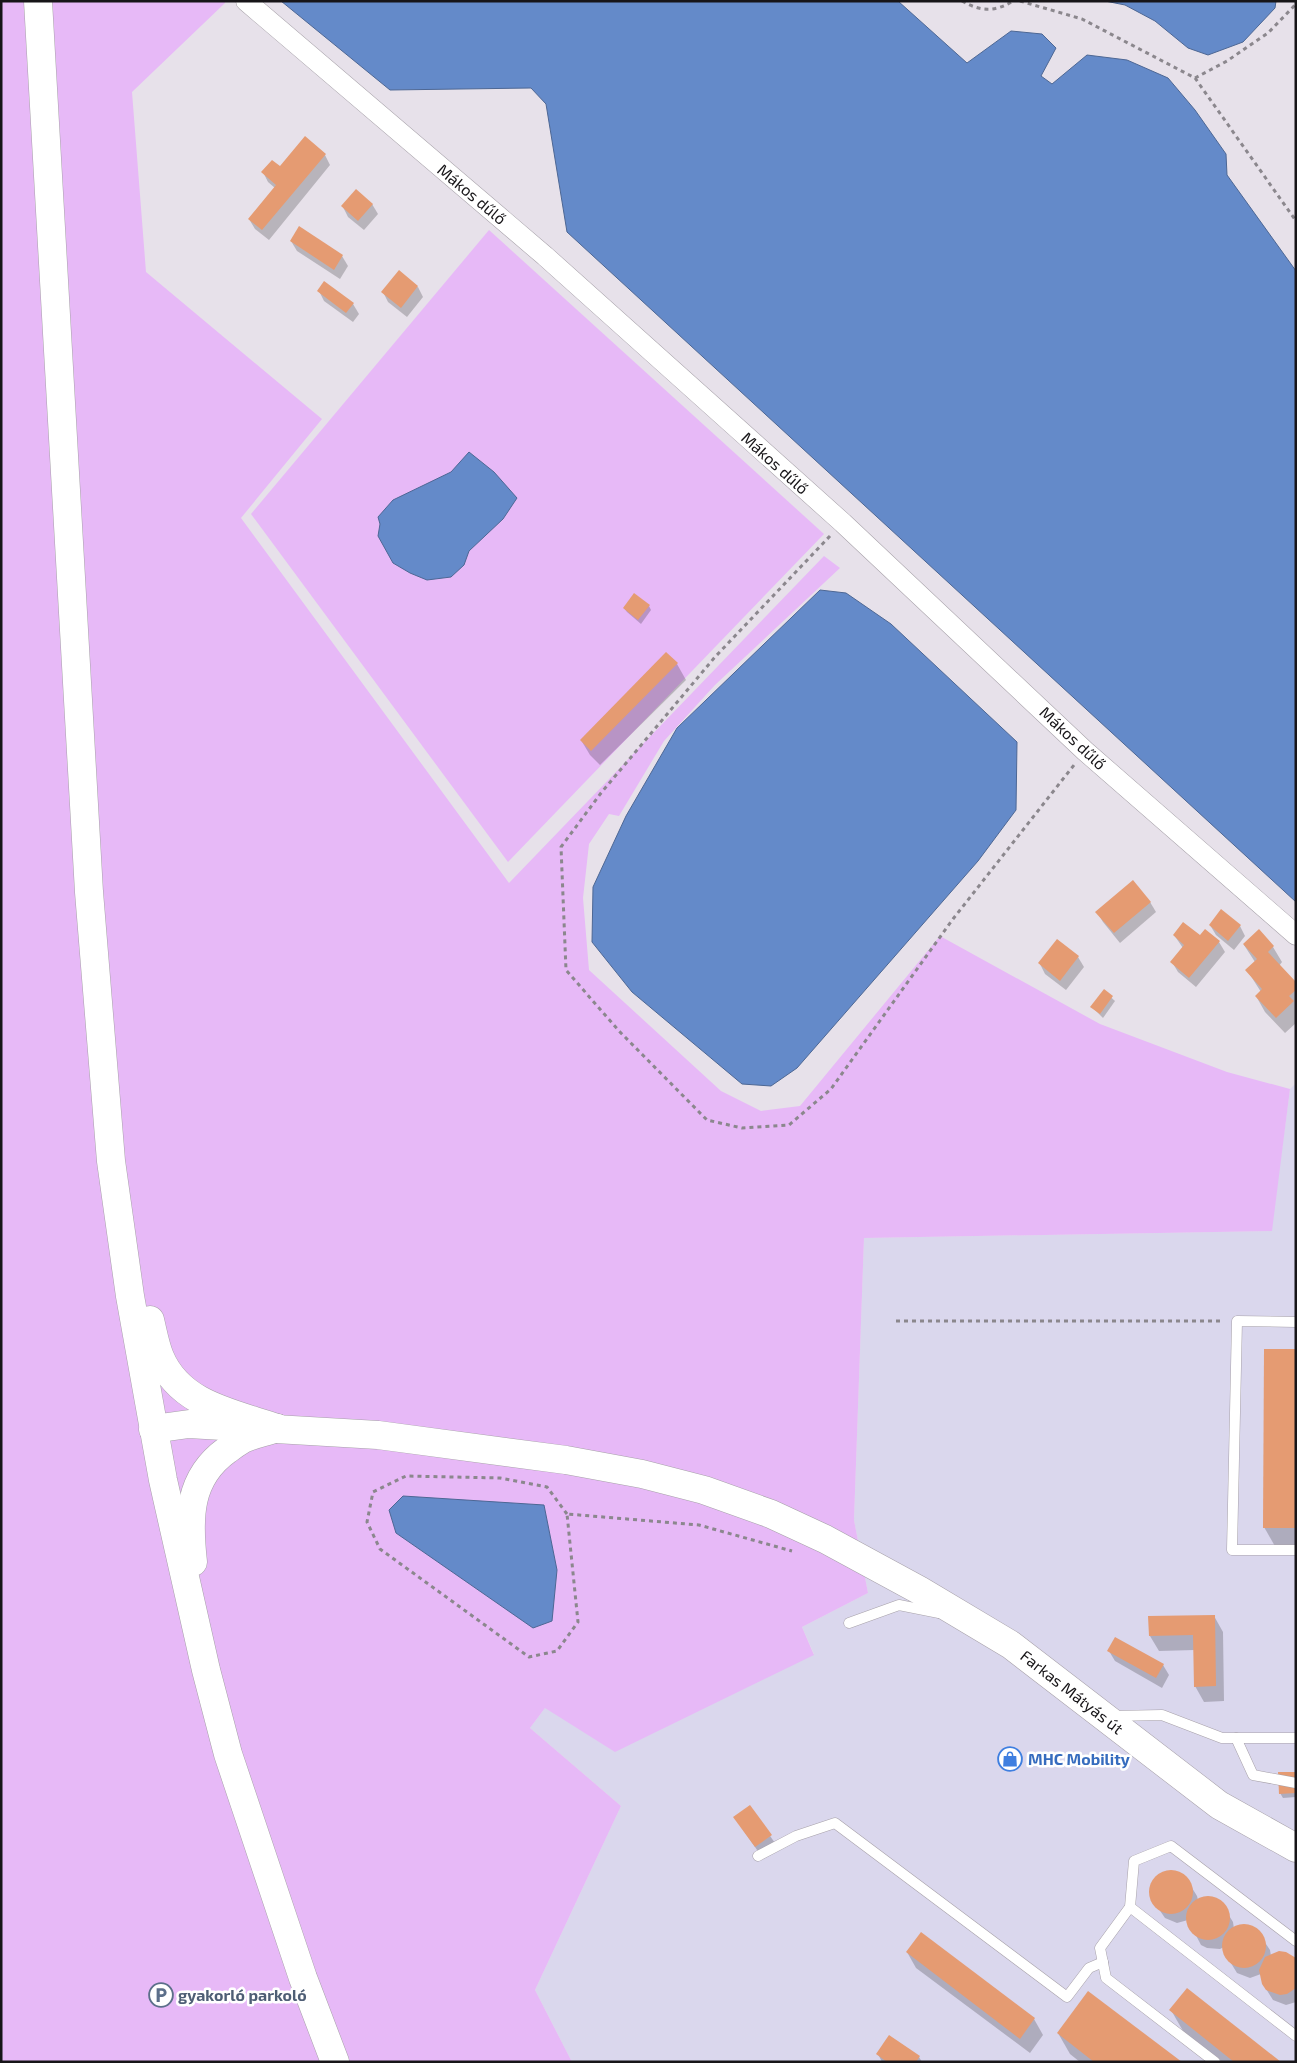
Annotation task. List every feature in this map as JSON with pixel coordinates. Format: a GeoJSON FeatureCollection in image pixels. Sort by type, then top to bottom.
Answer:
{"type":"FeatureCollection","features":[{"type":"Feature","properties":{"kind":"main road"},"geometry":{"type":"LineString","coordinates":[[38,1],[89,892],[111,1161],[130,1296],[163,1480],[184,1546],[206,1670],[228,1754],[303,1978],[334,2062]]}},
{"type":"Feature","properties":{"kind":"main road"},"geometry":{"type":"LineString","coordinates":[[116,1195],[160,1357],[174,1379],[200,1402],[277,1428]]}},
{"type":"Feature","properties":{"kind":"main road"},"geometry":{"type":"LineString","coordinates":[[153,1428],[189,1424],[277,1428]]}},
{"type":"Feature","properties":{"kind":"main road"},"geometry":{"type":"LineString","coordinates":[[184,1546],[193,1494],[199,1480],[214,1459],[242,1440],[277,1428]]}},
{"type":"Feature","properties":{"kind":"main road","name":"Farkas Mátyás út"},"geometry":{"type":"LineString","coordinates":[[277,1428],[378,1435],[566,1460],[642,1474],[704,1490],[771,1514],[825,1539],[919,1590],[1011,1644],[1102,1716],[1219,1804],[1296,1848]]}},
{"type":"Feature","properties":{"kind":"street","name":"Mákos dűlő"},"geometry":{"type":"LineString","coordinates":[[246,1],[545,256],[843,523],[1085,751],[1296,935]]}},
{"type":"Feature","properties":{"kind":"lane"},"geometry":{"type":"LineString","coordinates":[[1296,1322],[1237,1321],[1232,1550],[1296,1550]]}},
{"type":"Feature","properties":{"kind":"lane"},"geometry":{"type":"LineString","coordinates":[[849,1623],[899,1605],[967,1618]]}},
{"type":"Feature","properties":{"kind":"lane"},"geometry":{"type":"LineString","coordinates":[[1102,1716],[1162,1715],[1222,1738],[1296,1738]]}},
{"type":"Feature","properties":{"kind":"lane"},"geometry":{"type":"LineString","coordinates":[[1236,1738],[1253,1775],[1296,1783]]}},
{"type":"Feature","properties":{"kind":"lane"},"geometry":{"type":"LineString","coordinates":[[758,1856],[796,1836],[835,1824],[1067,1997],[1089,1968],[1103,1962]]}},
{"type":"Feature","properties":{"kind":"lane"},"geometry":{"type":"LineString","coordinates":[[1215,2062],[1106,1978],[1100,1948],[1130,1908],[1134,1861],[1171,1846],[1296,1940]]}},
{"type":"Feature","properties":{"kind":"lane"},"geometry":{"type":"LineString","coordinates":[[1130,1908],[1296,2036]]}},
{"type":"Feature","properties":{"kind":"path"},"geometry":{"type":"LineString","coordinates":[[962,1],[981,9],[1000,9],[1013,1]]}},
{"type":"Feature","properties":{"kind":"path"},"geometry":{"type":"LineString","coordinates":[[1020,1],[1082,19],[1195,78],[1296,221]]}},
{"type":"Feature","properties":{"kind":"path"},"geometry":{"type":"LineString","coordinates":[[1195,78],[1227,61],[1268,33],[1296,4]]}},
{"type":"Feature","properties":{"kind":"path"},"geometry":{"type":"LineString","coordinates":[[843,523],[715,657],[601,793],[562,847],[566,970],[619,1030],[707,1120],[742,1128],[789,1125],[831,1089],[953,919],[1085,751]]}},
{"type":"Feature","properties":{"kind":"path"},"geometry":{"type":"LineString","coordinates":[[896,1321],[1237,1321]]}},
{"type":"Feature","properties":{"kind":"path"},"geometry":{"type":"LineString","coordinates":[[567,1514],[578,1622],[557,1651],[529,1656],[380,1549],[367,1522],[373,1492],[406,1476],[500,1478],[547,1487],[567,1514],[699,1525],[781,1547],[799,1554]]}},
{"type":"Feature","properties":{"kind":"shaded area"},"geometry":{"type":"Polygon","coordinates":[[[1,1],[225,1],[132,92],[146,272],[322,419],[241,518],[509,883],[824,556],[840,568],[715,685],[664,741],[619,816],[609,814],[589,844],[583,898],[589,970],[721,1091],[761,1111],[800,1106],[940,936],[1100,1024],[1227,1072],[1290,1089],[1272,1231],[864,1238],[854,1520],[868,1593],[802,1627],[814,1655],[615,1752],[545,1708],[530,1728],[621,1806],[535,1990],[572,2062],[1,2062],[1,1]]]}},
{"type":"Feature","properties":{"kind":"shaded area"},"geometry":{"type":"Polygon","coordinates":[[[489,230],[824,534],[508,862],[251,514],[489,230]]]}},
{"type":"Feature","properties":{"kind":"shaded area"},"geometry":{"type":"Polygon","coordinates":[[[1296,1083],[1296,2062],[572,2062],[535,1990],[621,1806],[530,1728],[545,1708],[814,1654],[802,1627],[868,1593],[854,1520],[864,1238],[1271,1231],[1290,1089],[1296,1083]]]}},
{"type":"Feature","properties":{"kind":"water"},"geometry":{"type":"Polygon","coordinates":[[[281,1],[898,1],[967,63],[1011,31],[1042,34],[1056,48],[1041,76],[1052,84],[1087,55],[1127,60],[1168,78],[1195,110],[1226,154],[1227,175],[1296,271],[1296,902],[567,232],[546,104],[531,88],[390,90],[281,1]]]}},
{"type":"Feature","properties":{"kind":"water"},"geometry":{"type":"Polygon","coordinates":[[[1105,1],[1276,1],[1275,8],[1243,42],[1208,55],[1188,48],[1155,21],[1125,5],[1105,1]]]}},
{"type":"Feature","properties":{"kind":"water"},"geometry":{"type":"Polygon","coordinates":[[[469,452],[494,472],[517,498],[503,519],[469,551],[464,565],[451,577],[427,580],[393,563],[378,536],[380,524],[378,517],[393,500],[451,472],[469,452]]]}},
{"type":"Feature","properties":{"kind":"water"},"geometry":{"type":"Polygon","coordinates":[[[820,590],[846,593],[891,624],[1017,742],[1016,810],[978,861],[797,1068],[771,1086],[742,1084],[632,992],[592,942],[593,887],[626,816],[677,728],[820,590]]]}},
{"type":"Feature","properties":{"kind":"water"},"geometry":{"type":"Polygon","coordinates":[[[403,1496],[544,1505],[557,1570],[552,1621],[533,1628],[396,1533],[389,1510],[403,1496]]]}},
{"type":"Feature","properties":{"kind":"building"},"geometry":{"type":"Polygon","coordinates":[[[305,136],[326,154],[262,230],[248,219],[276,185],[261,172],[272,160],[280,166],[305,136]]]}},
{"type":"Feature","properties":{"kind":"building"},"geometry":{"type":"Polygon","coordinates":[[[356,189],[373,204],[358,221],[341,206],[356,189]]]}},
{"type":"Feature","properties":{"kind":"building"},"geometry":{"type":"Polygon","coordinates":[[[299,226],[343,255],[334,270],[290,241],[299,226]]]}},
{"type":"Feature","properties":{"kind":"building"},"geometry":{"type":"Polygon","coordinates":[[[399,270],[418,286],[401,308],[381,292],[399,270]]]}},
{"type":"Feature","properties":{"kind":"building"},"geometry":{"type":"Polygon","coordinates":[[[324,281],[354,303],[346,313],[317,291],[324,281]]]}},
{"type":"Feature","properties":{"kind":"building"},"geometry":{"type":"Polygon","coordinates":[[[634,593],[650,605],[638,620],[623,608],[634,593]]]}},
{"type":"Feature","properties":{"kind":"building"},"geometry":{"type":"Polygon","coordinates":[[[666,652],[678,663],[591,751],[580,740],[666,652]]]}},
{"type":"Feature","properties":{"kind":"building"},"geometry":{"type":"Polygon","coordinates":[[[1133,880],[1151,902],[1114,933],[1095,912],[1133,880]]]}},
{"type":"Feature","properties":{"kind":"building"},"geometry":{"type":"Polygon","coordinates":[[[1221,909],[1241,925],[1228,941],[1209,925],[1221,909]]]}},
{"type":"Feature","properties":{"kind":"building"},"geometry":{"type":"Polygon","coordinates":[[[1183,922],[1200,935],[1205,929],[1220,941],[1189,978],[1170,962],[1184,945],[1173,935],[1183,922]]]}},
{"type":"Feature","properties":{"kind":"building"},"geometry":{"type":"Polygon","coordinates":[[[1259,929],[1274,946],[1268,952],[1296,982],[1296,990],[1289,996],[1294,1001],[1276,1018],[1255,996],[1262,989],[1245,970],[1257,959],[1243,944],[1259,929]]]}},
{"type":"Feature","properties":{"kind":"building"},"geometry":{"type":"Polygon","coordinates":[[[1057,939],[1079,956],[1060,981],[1038,963],[1057,939]]]}},
{"type":"Feature","properties":{"kind":"building"},"geometry":{"type":"Polygon","coordinates":[[[1104,989],[1113,996],[1100,1014],[1090,1007],[1104,989]]]}},
{"type":"Feature","properties":{"kind":"building"},"geometry":{"type":"Polygon","coordinates":[[[1264,1349],[1296,1349],[1296,1528],[1263,1528],[1264,1349]]]}},
{"type":"Feature","properties":{"kind":"building"},"geometry":{"type":"Polygon","coordinates":[[[1215,1615],[1216,1686],[1194,1687],[1193,1635],[1149,1636],[1148,1616],[1215,1615]]]}},
{"type":"Feature","properties":{"kind":"building"},"geometry":{"type":"Polygon","coordinates":[[[1115,1637],[1164,1664],[1156,1678],[1107,1651],[1115,1637]]]}},
{"type":"Feature","properties":{"kind":"building"},"geometry":{"type":"Polygon","coordinates":[[[1278,1772],[1296,1772],[1296,1793],[1279,1794],[1278,1772]]]}},
{"type":"Feature","properties":{"kind":"building"},"geometry":{"type":"Polygon","coordinates":[[[750,1805],[772,1835],[755,1847],[733,1817],[750,1805]]]}},
{"type":"Feature","properties":{"kind":"building"},"geometry":{"type":"Polygon","coordinates":[[[1171,1870],[1183,1874],[1189,1880],[1193,1892],[1189,1904],[1183,1910],[1171,1914],[1159,1910],[1153,1904],[1149,1892],[1153,1880],[1159,1874],[1171,1870]]]}},
{"type":"Feature","properties":{"kind":"building"},"geometry":{"type":"Polygon","coordinates":[[[1208,1896],[1220,1900],[1226,1906],[1230,1918],[1226,1930],[1220,1936],[1208,1940],[1196,1936],[1190,1930],[1186,1918],[1190,1906],[1196,1900],[1208,1896]]]}},
{"type":"Feature","properties":{"kind":"building"},"geometry":{"type":"Polygon","coordinates":[[[1244,1924],[1256,1928],[1262,1934],[1266,1946],[1262,1958],[1256,1964],[1244,1968],[1232,1964],[1226,1958],[1222,1946],[1226,1934],[1232,1928],[1244,1924]]]}},
{"type":"Feature","properties":{"kind":"building"},"geometry":{"type":"Polygon","coordinates":[[[921,1932],[1035,2018],[1020,2039],[906,1952],[921,1932]]]}},
{"type":"Feature","properties":{"kind":"building"},"geometry":{"type":"Polygon","coordinates":[[[1279,1951],[1286,1952],[1296,1958],[1296,1988],[1287,1994],[1280,1995],[1266,1990],[1262,1984],[1259,1970],[1265,1957],[1279,1951]]]}},
{"type":"Feature","properties":{"kind":"building"},"geometry":{"type":"Polygon","coordinates":[[[1187,1988],[1281,2062],[1234,2062],[1169,2010],[1187,1988]]]}},
{"type":"Feature","properties":{"kind":"building"},"geometry":{"type":"Polygon","coordinates":[[[1088,1991],[1182,2062],[1094,2062],[1057,2033],[1088,1991]]]}},
{"type":"Feature","properties":{"kind":"building"},"geometry":{"type":"Polygon","coordinates":[[[889,2035],[920,2056],[916,2062],[887,2062],[876,2054],[889,2035]]]}},
{"type":"Feature","properties":{"kind":"place","name":"MHC Mobility"},"geometry":{"type":"Point","coordinates":[1010,1759]}},
{"type":"Feature","properties":{"kind":"place","name":"gyakorló parkoló"},"geometry":{"type":"Point","coordinates":[161,1995]}}]}
